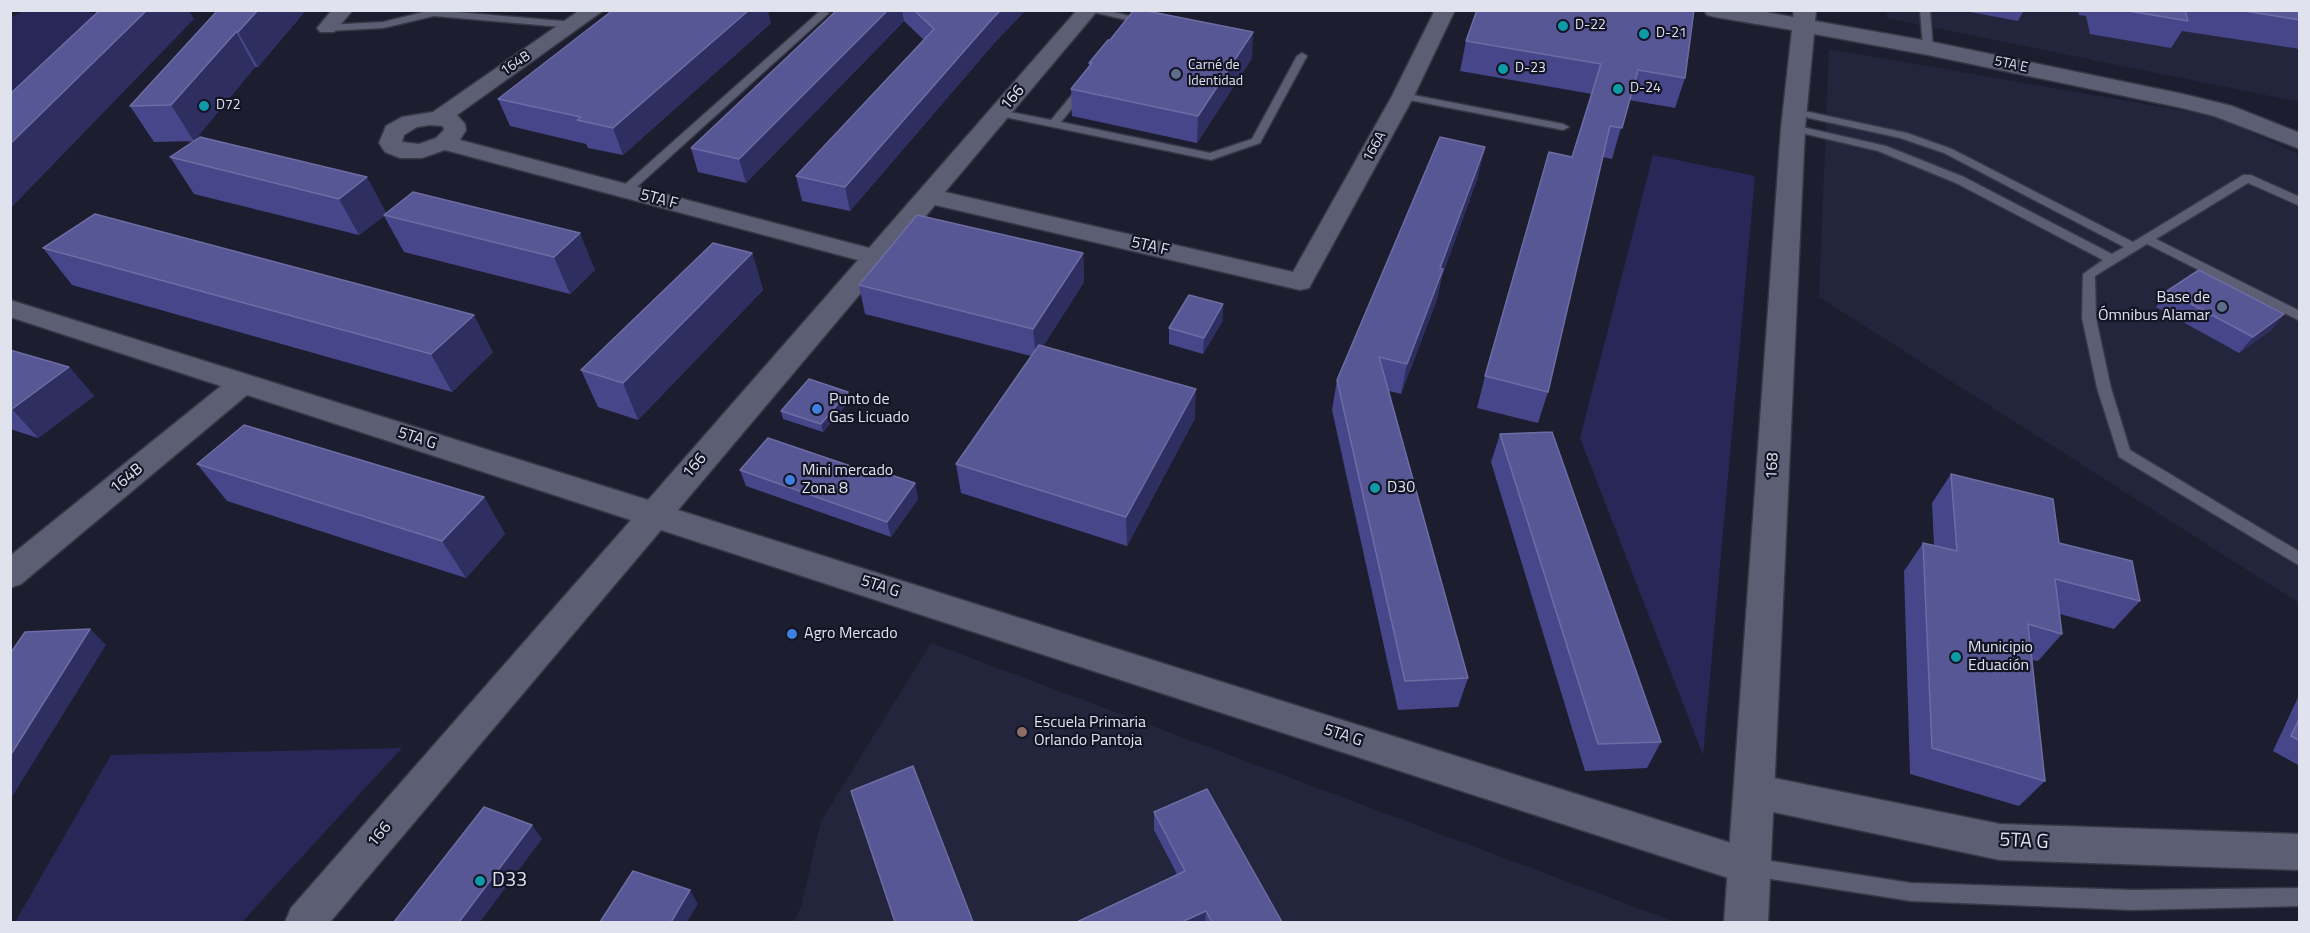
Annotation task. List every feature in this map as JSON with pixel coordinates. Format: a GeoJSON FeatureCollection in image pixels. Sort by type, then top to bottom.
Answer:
{"type":"FeatureCollection","features":[{"type":"Feature","properties":{"kind":"street"},"geometry":{"type":"LineString","coordinates":[[327,28],[343,10]]}},
{"type":"Feature","properties":{"kind":"street","name":"164B"},"geometry":{"type":"LineString","coordinates":[[440,118],[594,10]]}},
{"type":"Feature","properties":{"kind":"street","name":"166"},"geometry":{"type":"LineString","coordinates":[[305,922],[1088,10]]}},
{"type":"Feature","properties":{"kind":"street","name":"166A"},"geometry":{"type":"LineString","coordinates":[[1300,282],[1403,96],[1445,10]]}},
{"type":"Feature","properties":{"kind":"street","name":"5TA E"},"geometry":{"type":"LineString","coordinates":[[1715,10],[1805,18],[1928,48],[2193,103],[2223,111],[2300,142]]}},
{"type":"Feature","properties":{"kind":"street","name":"168"},"geometry":{"type":"LineString","coordinates":[[1746,922],[1794,120],[1805,18]]}},
{"type":"Feature","properties":{"kind":"street"},"geometry":{"type":"LineString","coordinates":[[440,118],[454,124],[455,130],[444,143],[410,152],[393,147],[390,143],[390,137],[401,126],[420,119],[440,118]]}},
{"type":"Feature","properties":{"kind":"street","name":"5TA F"},"geometry":{"type":"LineString","coordinates":[[444,143],[874,257]]}},
{"type":"Feature","properties":{"kind":"street","name":"5TA F"},"geometry":{"type":"LineString","coordinates":[[929,196],[1300,282]]}},
{"type":"Feature","properties":{"kind":"street","name":"5TA G"},"geometry":{"type":"LineString","coordinates":[[10,308],[1749,867]]}},
{"type":"Feature","properties":{"kind":"street","name":"164B"},"geometry":{"type":"LineString","coordinates":[[10,575],[243,383]]}},
{"type":"Feature","properties":{"kind":"street","name":"5TA G"},"geometry":{"type":"LineString","coordinates":[[1754,791],[2000,842],[2300,852]]}},
{"type":"Feature","properties":{"kind":"lane"},"geometry":{"type":"LineString","coordinates":[[1088,10],[1133,24],[1157,24]]}},
{"type":"Feature","properties":{"kind":"lane"},"geometry":{"type":"LineString","coordinates":[[1925,10],[1928,48]]}},
{"type":"Feature","properties":{"kind":"lane"},"geometry":{"type":"LineString","coordinates":[[327,28],[383,26],[434,13],[573,25]]}},
{"type":"Feature","properties":{"kind":"lane"},"geometry":{"type":"LineString","coordinates":[[625,191],[824,13]]}},
{"type":"Feature","properties":{"kind":"lane"},"geometry":{"type":"LineString","coordinates":[[1000,113],[1211,157],[1256,141],[1302,56]]}},
{"type":"Feature","properties":{"kind":"lane"},"geometry":{"type":"LineString","coordinates":[[1054,124],[1095,72]]}},
{"type":"Feature","properties":{"kind":"lane"},"geometry":{"type":"LineString","coordinates":[[1403,96],[1563,127]]}},
{"type":"Feature","properties":{"kind":"lane"},"geometry":{"type":"LineString","coordinates":[[1794,120],[1903,135],[1948,150],[2134,247]]}},
{"type":"Feature","properties":{"kind":"lane"},"geometry":{"type":"LineString","coordinates":[[1794,120],[1881,148],[1960,180],[2113,260]]}},
{"type":"Feature","properties":{"kind":"lane"},"geometry":{"type":"LineString","coordinates":[[2300,202],[2247,178],[2089,274],[2089,318],[2104,388],[2124,453],[2300,560]]}},
{"type":"Feature","properties":{"kind":"lane"},"geometry":{"type":"LineString","coordinates":[[2146,239],[2300,317]]}},
{"type":"Feature","properties":{"kind":"lane"},"geometry":{"type":"LineString","coordinates":[[1749,867],[1911,892],[2133,900],[2300,897]]}},
{"type":"Feature","properties":{"kind":"shaded area"},"geometry":{"type":"Polygon","coordinates":[[[81,10],[122,21],[11,117],[11,17],[24,11],[81,10]]]}},
{"type":"Feature","properties":{"kind":"shaded area"},"geometry":{"type":"Polygon","coordinates":[[[1887,10],[2299,11],[2299,102],[1887,18],[1887,10]]]}},
{"type":"Feature","properties":{"kind":"shaded area"},"geometry":{"type":"Polygon","coordinates":[[[1829,49],[2214,116],[2299,154],[2299,603],[1819,297],[1829,49]]]}},
{"type":"Feature","properties":{"kind":"shaded area"},"geometry":{"type":"Polygon","coordinates":[[[1653,155],[1755,176],[1703,755],[1580,438],[1653,155]]]}},
{"type":"Feature","properties":{"kind":"shaded area","name":"Escuela Primaria Orlando Pantoja"},"geometry":{"type":"Polygon","coordinates":[[[931,643],[1675,922],[794,922],[801,907],[821,821],[931,643]]]}},
{"type":"Feature","properties":{"kind":"shaded area"},"geometry":{"type":"Polygon","coordinates":[[[402,748],[242,922],[15,922],[111,755],[402,748]]]}},
{"type":"Feature","properties":{"kind":"building"},"geometry":{"type":"Polygon","coordinates":[[[100,10],[147,10],[10,144],[10,94],[100,10]]]}},
{"type":"Feature","properties":{"kind":"building"},"geometry":{"type":"Polygon","coordinates":[[[218,10],[258,10],[171,105],[130,106],[218,10]]]}},
{"type":"Feature","properties":{"kind":"building"},"geometry":{"type":"Polygon","coordinates":[[[613,10],[749,10],[613,128],[577,120],[581,117],[498,99],[613,10]]]}},
{"type":"Feature","properties":{"kind":"building"},"geometry":{"type":"Polygon","coordinates":[[[837,10],[888,10],[739,159],[691,148],[837,10]]]}},
{"type":"Feature","properties":{"kind":"building"},"geometry":{"type":"Polygon","coordinates":[[[914,10],[1001,10],[845,187],[796,176],[934,29],[914,10]]]}},
{"type":"Feature","properties":{"kind":"building"},"geometry":{"type":"Polygon","coordinates":[[[1134,10],[1253,32],[1198,116],[1071,89],[1092,63],[1089,63],[1134,10]]]}},
{"type":"Feature","properties":{"kind":"building"},"geometry":{"type":"Polygon","coordinates":[[[1477,10],[1694,10],[1685,78],[1638,70],[1622,128],[1610,126],[1548,392],[1485,376],[1549,152],[1572,157],[1601,64],[1466,41],[1477,10]]]}},
{"type":"Feature","properties":{"kind":"building"},"geometry":{"type":"Polygon","coordinates":[[[2123,10],[2185,10],[2188,21],[2123,10]]]}},
{"type":"Feature","properties":{"kind":"building"},"geometry":{"type":"Polygon","coordinates":[[[2239,10],[2300,10],[2300,20],[2239,10]]]}},
{"type":"Feature","properties":{"kind":"building"},"geometry":{"type":"Polygon","coordinates":[[[200,137],[367,177],[339,199],[170,157],[200,137]]]}},
{"type":"Feature","properties":{"kind":"building"},"geometry":{"type":"Polygon","coordinates":[[[1440,137],[1485,147],[1407,364],[1379,357],[1468,678],[1405,681],[1337,380],[1440,137]]]}},
{"type":"Feature","properties":{"kind":"building"},"geometry":{"type":"Polygon","coordinates":[[[413,192],[580,233],[554,257],[384,215],[413,192]]]}},
{"type":"Feature","properties":{"kind":"building"},"geometry":{"type":"Polygon","coordinates":[[[95,214],[474,315],[431,354],[43,248],[95,214]]]}},
{"type":"Feature","properties":{"kind":"building"},"geometry":{"type":"Polygon","coordinates":[[[917,215],[1083,253],[1033,329],[859,285],[917,215]]]}},
{"type":"Feature","properties":{"kind":"building"},"geometry":{"type":"Polygon","coordinates":[[[713,243],[752,253],[623,383],[581,370],[713,243]]]}},
{"type":"Feature","properties":{"kind":"building"},"geometry":{"type":"Polygon","coordinates":[[[2199,270],[2284,314],[2253,337],[2167,291],[2199,270]]]}},
{"type":"Feature","properties":{"kind":"building"},"geometry":{"type":"Polygon","coordinates":[[[1189,295],[1223,304],[1204,338],[1169,328],[1189,295]]]}},
{"type":"Feature","properties":{"kind":"building"},"geometry":{"type":"Polygon","coordinates":[[[1039,345],[1196,389],[1126,517],[956,464],[1039,345]]]}},
{"type":"Feature","properties":{"kind":"building"},"geometry":{"type":"Polygon","coordinates":[[[10,350],[69,367],[10,409],[10,350]]]}},
{"type":"Feature","properties":{"kind":"building","name":"Punto de Gas Licuado"},"geometry":{"type":"Polygon","coordinates":[[[809,379],[848,392],[821,424],[781,411],[809,379]]]}},
{"type":"Feature","properties":{"kind":"building"},"geometry":{"type":"Polygon","coordinates":[[[244,425],[484,497],[442,541],[197,464],[244,425]]]}},
{"type":"Feature","properties":{"kind":"building"},"geometry":{"type":"Polygon","coordinates":[[[1552,432],[1661,742],[1598,744],[1500,434],[1552,432]]]}},
{"type":"Feature","properties":{"kind":"building"},"geometry":{"type":"Polygon","coordinates":[[[768,438],[874,474],[876,470],[915,483],[887,522],[740,470],[768,438]]]}},
{"type":"Feature","properties":{"kind":"building","name":"Municipio Eduación"},"geometry":{"type":"Polygon","coordinates":[[[1951,474],[2053,499],[2059,543],[2132,561],[2140,601],[2055,579],[2062,634],[2028,624],[2045,781],[1932,748],[1923,543],[1957,551],[1951,474]]]}},
{"type":"Feature","properties":{"kind":"building"},"geometry":{"type":"Polygon","coordinates":[[[90,629],[10,756],[10,654],[25,632],[90,629]]]}},
{"type":"Feature","properties":{"kind":"building"},"geometry":{"type":"Polygon","coordinates":[[[2300,717],[2300,741],[2291,736],[2300,717]]]}},
{"type":"Feature","properties":{"kind":"building"},"geometry":{"type":"Polygon","coordinates":[[[913,766],[973,922],[895,922],[851,791],[913,766]]]}},
{"type":"Feature","properties":{"kind":"building"},"geometry":{"type":"Polygon","coordinates":[[[1207,789],[1282,922],[1212,922],[1206,911],[1182,922],[1077,922],[1185,871],[1154,812],[1207,789]]]}},
{"type":"Feature","properties":{"kind":"building"},"geometry":{"type":"Polygon","coordinates":[[[484,807],[532,825],[459,922],[394,922],[484,807]]]}},
{"type":"Feature","properties":{"kind":"building"},"geometry":{"type":"Polygon","coordinates":[[[633,871],[690,890],[671,922],[600,922],[633,871]]]}},
{"type":"Feature","properties":{"kind":"place","name":"D-22"},"geometry":{"type":"Point","coordinates":[1563,26]}},
{"type":"Feature","properties":{"kind":"place","name":"D-21"},"geometry":{"type":"Point","coordinates":[1644,34]}},
{"type":"Feature","properties":{"kind":"place","name":"D-23"},"geometry":{"type":"Point","coordinates":[1503,69]}},
{"type":"Feature","properties":{"kind":"place","name":"Carné de Identidad"},"geometry":{"type":"Point","coordinates":[1176,74]}},
{"type":"Feature","properties":{"kind":"place","name":"D-24"},"geometry":{"type":"Point","coordinates":[1618,89]}},
{"type":"Feature","properties":{"kind":"place","name":"D72"},"geometry":{"type":"Point","coordinates":[204,106]}},
{"type":"Feature","properties":{"kind":"place","name":"Base de Ómnibus Alamar"},"geometry":{"type":"Point","coordinates":[2222,307]}},
{"type":"Feature","properties":{"kind":"place","name":"Punto de Gas Licuado"},"geometry":{"type":"Point","coordinates":[817,409]}},
{"type":"Feature","properties":{"kind":"place","name":"Mini mercado Zona 8"},"geometry":{"type":"Point","coordinates":[790,480]}},
{"type":"Feature","properties":{"kind":"place","name":"D30"},"geometry":{"type":"Point","coordinates":[1375,488]}},
{"type":"Feature","properties":{"kind":"place","name":"Agro Mercado"},"geometry":{"type":"Point","coordinates":[792,634]}},
{"type":"Feature","properties":{"kind":"place","name":"Municipio Eduación"},"geometry":{"type":"Point","coordinates":[1956,657]}},
{"type":"Feature","properties":{"kind":"place","name":"Escuela Primaria Orlando Pantoja"},"geometry":{"type":"Point","coordinates":[1022,732]}},
{"type":"Feature","properties":{"kind":"place","name":"D33"},"geometry":{"type":"Point","coordinates":[480,881]}}]}
